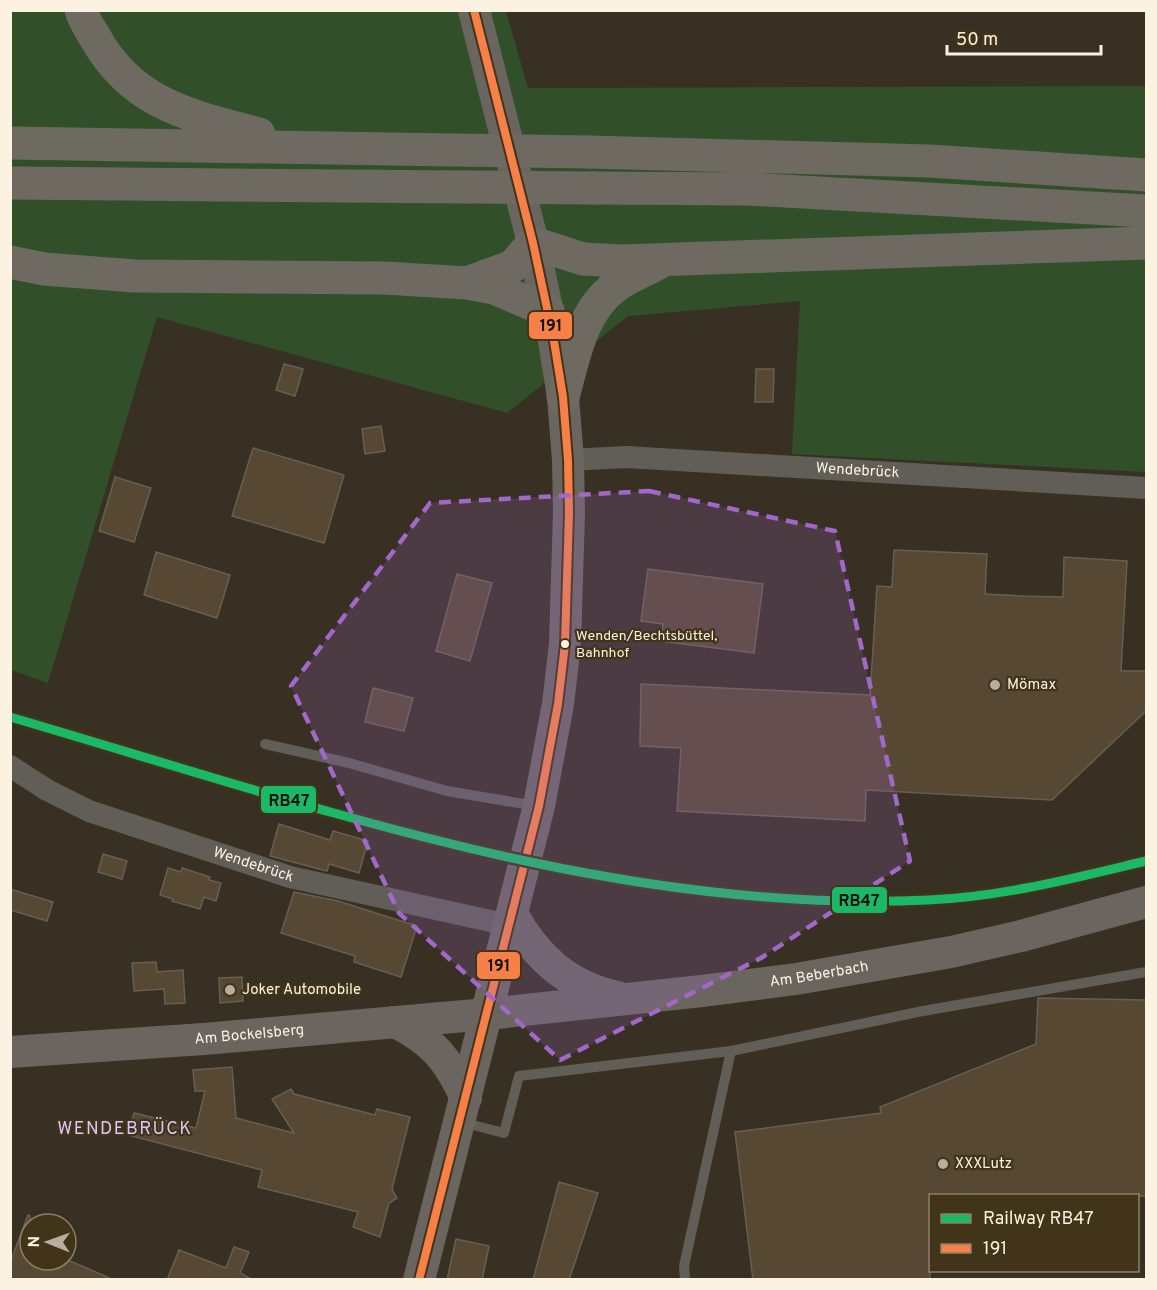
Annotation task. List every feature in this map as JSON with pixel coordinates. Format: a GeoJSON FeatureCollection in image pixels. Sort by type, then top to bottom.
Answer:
{"type":"FeatureCollection","features":[{"type":"Feature","properties":{"kind":"highway"},"geometry":{"type":"LineString","coordinates":[[81,10],[104,54],[129,82],[168,107],[202,119],[310,147]]}},
{"type":"Feature","properties":{"kind":"highway"},"geometry":{"type":"LineString","coordinates":[[10,143],[589,152],[929,161],[1146,175]]}},
{"type":"Feature","properties":{"kind":"highway"},"geometry":{"type":"LineString","coordinates":[[10,183],[748,189],[1146,211]]}},
{"type":"Feature","properties":{"kind":"highway"},"geometry":{"type":"LineString","coordinates":[[467,283],[513,266],[533,243],[558,253],[583,259],[664,261],[1146,243]]}},
{"type":"Feature","properties":{"kind":"highway"},"geometry":{"type":"LineString","coordinates":[[563,397],[580,338],[591,314],[616,286],[664,261]]}},
{"type":"Feature","properties":{"kind":"highway"},"geometry":{"type":"LineString","coordinates":[[10,262],[44,269],[112,275],[384,278],[467,283],[494,288],[548,311]]}},
{"type":"Feature","properties":{"kind":"main road"},"geometry":{"type":"LineString","coordinates":[[419,1280],[539,806],[558,706],[565,644],[569,513],[563,397],[533,243],[474,10]]}},
{"type":"Feature","properties":{"kind":"main road","name":"Am Beberbach"},"geometry":{"type":"LineString","coordinates":[[487,1014],[784,980],[888,964],[1021,936],[1146,902]]}},
{"type":"Feature","properties":{"kind":"main road"},"geometry":{"type":"LineString","coordinates":[[510,919],[552,967],[584,987],[627,999]]}},
{"type":"Feature","properties":{"kind":"main road","name":"Am Bockelsberg"},"geometry":{"type":"LineString","coordinates":[[10,1052],[204,1039],[487,1014]]}},
{"type":"Feature","properties":{"kind":"main road"},"geometry":{"type":"LineString","coordinates":[[395,1022],[414,1032],[439,1052],[454,1072],[463,1110]]}},
{"type":"Feature","properties":{"kind":"street","name":"Wendebrück"},"geometry":{"type":"LineString","coordinates":[[568,460],[627,457],[1146,488]]}},
{"type":"Feature","properties":{"kind":"street","name":"Wendebrück"},"geometry":{"type":"LineString","coordinates":[[10,766],[47,790],[89,811],[290,877],[510,919]]}},
{"type":"Feature","properties":{"kind":"lane"},"geometry":{"type":"LineString","coordinates":[[265,744],[349,763],[447,791],[539,806]]}},
{"type":"Feature","properties":{"kind":"lane"},"geometry":{"type":"LineString","coordinates":[[463,1110],[504,1133],[519,1076],[732,1051],[923,1011],[1146,972]]}},
{"type":"Feature","properties":{"kind":"lane"},"geometry":{"type":"LineString","coordinates":[[685,1280],[684,1266],[732,1051]]}},
{"type":"Feature","properties":{"kind":"highlighted area"},"geometry":{"type":"Polygon","coordinates":[[[649,491],[835,531],[910,861],[761,958],[560,1060],[399,913],[291,686],[430,503],[649,491]]]}},
{"type":"Feature","properties":{"kind":"green space"},"geometry":{"type":"Polygon","coordinates":[[[11,11],[506,11],[528,88],[1146,86],[1146,472],[792,454],[800,301],[628,316],[507,413],[157,317],[48,683],[11,670],[11,11]]]}},
{"type":"Feature","properties":{"kind":"building"},"geometry":{"type":"Polygon","coordinates":[[[284,364],[303,369],[295,396],[276,390],[284,364]]]}},
{"type":"Feature","properties":{"kind":"building"},"geometry":{"type":"Polygon","coordinates":[[[756,369],[774,369],[773,402],[755,402],[756,369]]]}},
{"type":"Feature","properties":{"kind":"building"},"geometry":{"type":"Polygon","coordinates":[[[381,426],[385,451],[365,454],[362,429],[381,426]]]}},
{"type":"Feature","properties":{"kind":"building"},"geometry":{"type":"Polygon","coordinates":[[[253,448],[344,475],[324,543],[232,516],[253,448]]]}},
{"type":"Feature","properties":{"kind":"building"},"geometry":{"type":"Polygon","coordinates":[[[115,477],[151,488],[134,542],[99,531],[115,477]]]}},
{"type":"Feature","properties":{"kind":"building","name":"Mömax"},"geometry":{"type":"Polygon","coordinates":[[[894,550],[987,554],[985,594],[1023,596],[1063,597],[1064,557],[1127,561],[1121,671],[1146,671],[1146,711],[1052,800],[866,790],[865,821],[677,811],[681,748],[640,746],[641,684],[870,695],[877,586],[892,587],[894,550]]]}},
{"type":"Feature","properties":{"kind":"building"},"geometry":{"type":"Polygon","coordinates":[[[156,552],[230,575],[217,618],[144,595],[156,552]]]}},
{"type":"Feature","properties":{"kind":"building"},"geometry":{"type":"Polygon","coordinates":[[[648,569],[763,584],[754,653],[661,641],[663,624],[641,621],[648,569]]]}},
{"type":"Feature","properties":{"kind":"building"},"geometry":{"type":"Polygon","coordinates":[[[457,574],[492,583],[470,661],[436,651],[457,574]]]}},
{"type":"Feature","properties":{"kind":"building"},"geometry":{"type":"Polygon","coordinates":[[[373,688],[413,698],[404,731],[365,722],[373,688]]]}},
{"type":"Feature","properties":{"kind":"building"},"geometry":{"type":"Polygon","coordinates":[[[279,824],[330,840],[333,831],[368,841],[359,873],[329,864],[327,871],[270,856],[279,824]]]}},
{"type":"Feature","properties":{"kind":"building"},"geometry":{"type":"Polygon","coordinates":[[[103,854],[127,861],[122,879],[98,872],[103,854]]]}},
{"type":"Feature","properties":{"kind":"building"},"geometry":{"type":"Polygon","coordinates":[[[168,868],[181,872],[182,868],[221,883],[216,901],[204,897],[200,909],[160,895],[168,868]]]}},
{"type":"Feature","properties":{"kind":"building"},"geometry":{"type":"Polygon","coordinates":[[[10,889],[53,902],[47,921],[10,910],[10,889]]]}},
{"type":"Feature","properties":{"kind":"building"},"geometry":{"type":"Polygon","coordinates":[[[294,892],[338,901],[417,926],[401,977],[354,962],[355,956],[281,933],[294,892]]]}},
{"type":"Feature","properties":{"kind":"building"},"geometry":{"type":"Polygon","coordinates":[[[156,962],[157,972],[183,970],[185,1003],[165,1004],[164,989],[134,991],[132,963],[156,962]]]}},
{"type":"Feature","properties":{"kind":"building"},"geometry":{"type":"Polygon","coordinates":[[[242,977],[243,1001],[220,1003],[219,978],[242,977]]]}},
{"type":"Feature","properties":{"kind":"building","name":"XXXLutz"},"geometry":{"type":"Polygon","coordinates":[[[1038,998],[1146,1000],[1146,1196],[1139,1196],[1139,1194],[929,1194],[930,1280],[753,1280],[735,1132],[881,1113],[880,1107],[1036,1044],[1038,998]]]}},
{"type":"Feature","properties":{"kind":"building"},"geometry":{"type":"Polygon","coordinates":[[[232,1067],[236,1118],[294,1133],[272,1099],[291,1089],[294,1094],[375,1115],[377,1109],[410,1117],[392,1189],[397,1198],[389,1203],[380,1237],[353,1227],[358,1212],[258,1187],[262,1170],[128,1135],[134,1113],[196,1128],[205,1091],[195,1091],[193,1070],[232,1067]]]}},
{"type":"Feature","properties":{"kind":"building"},"geometry":{"type":"Polygon","coordinates":[[[559,1182],[598,1193],[569,1280],[533,1280],[559,1182]]]}},
{"type":"Feature","properties":{"kind":"building"},"geometry":{"type":"Polygon","coordinates":[[[456,1239],[489,1246],[482,1280],[447,1280],[456,1239]]]}},
{"type":"Feature","properties":{"kind":"building"},"geometry":{"type":"Polygon","coordinates":[[[18,1242],[18,1272],[78,1272],[78,1264],[114,1280],[10,1280],[10,1263],[18,1242]]]}},
{"type":"Feature","properties":{"kind":"building"},"geometry":{"type":"Polygon","coordinates":[[[234,1247],[249,1252],[240,1273],[253,1280],[167,1280],[179,1250],[226,1268],[234,1247]]]}},
{"type":"Feature","properties":{"kind":"rail line","name":"RB47"},"geometry":{"type":"LineString","coordinates":[[10,717],[349,817],[463,847],[578,872],[694,890],[811,900],[928,900],[1011,891],[1146,861]]}},
{"type":"Feature","properties":{"kind":"transit line","name":"191"},"geometry":{"type":"LineString","coordinates":[[419,1280],[539,806],[558,704],[565,644],[569,513],[563,397],[554,341],[533,243],[474,10]]}},
{"type":"Feature","properties":{"kind":"place","name":"Wenden/Bechtsbüttel, Bahnhof"},"geometry":{"type":"Point","coordinates":[565,644]}},
{"type":"Feature","properties":{"kind":"place","name":"Mömax"},"geometry":{"type":"Point","coordinates":[995,685]}},
{"type":"Feature","properties":{"kind":"place","name":"Joker Automobile"},"geometry":{"type":"Point","coordinates":[230,990]}},
{"type":"Feature","properties":{"kind":"place","name":"XXXLutz"},"geometry":{"type":"Point","coordinates":[943,1164]}},
{"type":"Feature","properties":{"kind":"district","name":"WENDEBRÜCK"},"geometry":{"type":"Point","coordinates":[125,1129]}}]}
